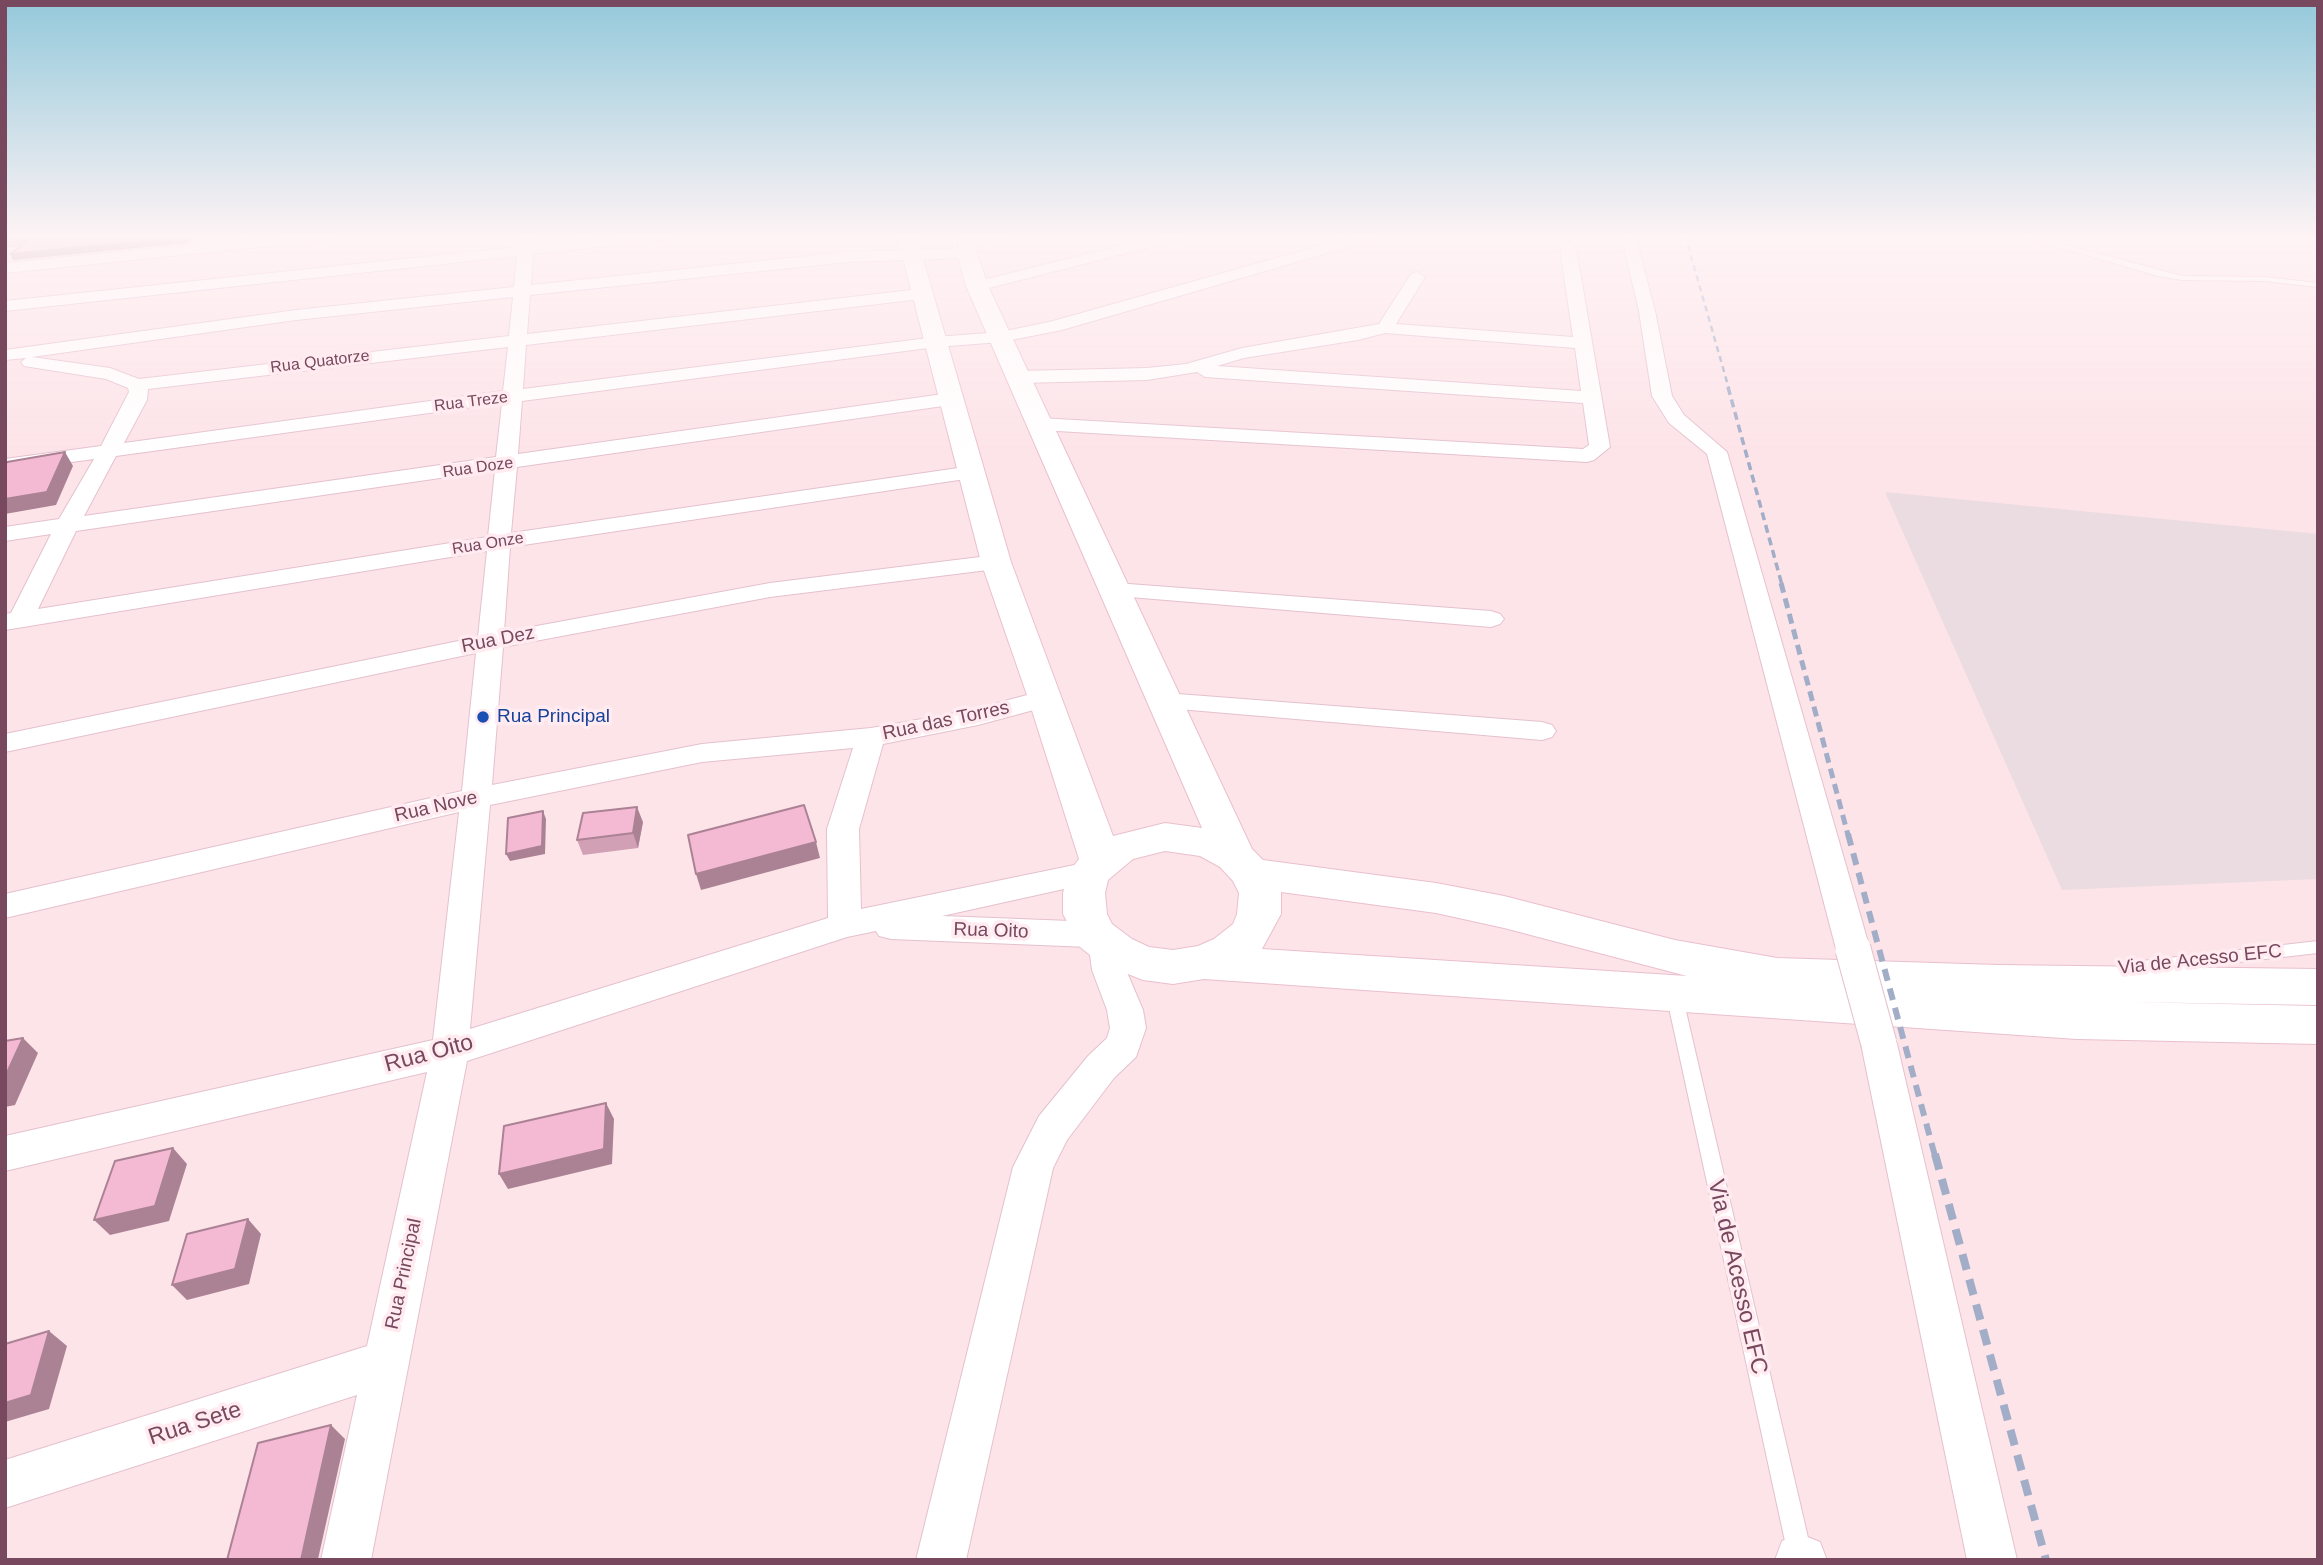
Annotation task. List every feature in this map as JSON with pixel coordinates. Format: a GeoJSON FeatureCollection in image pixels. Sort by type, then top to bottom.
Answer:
{"type":"FeatureCollection","features":[{"type":"Feature","properties":{"kind":"street"},"geometry":{"type":"LineString","coordinates":[[5,356],[207,328],[277,308]]}},
{"type":"Feature","properties":{"kind":"street","name":"Rua Principal"},"geometry":{"type":"LineString","coordinates":[[346,1560],[450,1051],[476,798],[520,308]]}},
{"type":"Feature","properties":{"kind":"street","name":"Rua Quatorze"},"geometry":{"type":"LineString","coordinates":[[137,385],[794,308]]}},
{"type":"Feature","properties":{"kind":"street"},"geometry":{"type":"LineString","coordinates":[[925,308],[996,562],[1046,698],[1095,868]]}},
{"type":"Feature","properties":{"kind":"street"},"geometry":{"type":"LineString","coordinates":[[987,308],[1165,701],[1243,865],[1260,893],[1259,914],[1250,934],[1230,951],[1204,962]]}},
{"type":"Feature","properties":{"kind":"street","name":"Rua Treze"},"geometry":{"type":"LineString","coordinates":[[5,465],[936,342],[1001,337],[1056,326],[1119,308]]}},
{"type":"Feature","properties":{"kind":"street"},"geometry":{"type":"LineString","coordinates":[[1385,328],[1398,308]]}},
{"type":"Feature","properties":{"kind":"street"},"geometry":{"type":"LineString","coordinates":[[1040,424],[1587,456],[1600,447],[1578,308]]}},
{"type":"Feature","properties":{"kind":"street"},"geometry":{"type":"LineString","coordinates":[[1645,308],[1662,396],[1676,419],[1717,452],[1879,1044],[1992,1560]]}},
{"type":"Feature","properties":{"kind":"street"},"geometry":{"type":"LineString","coordinates":[[164,380],[207,328]]}},
{"type":"Feature","properties":{"kind":"street"},"geometry":{"type":"LineString","coordinates":[[1019,377],[1147,374],[1188,369],[1242,353],[1358,335],[1385,328],[1584,343]]}},
{"type":"Feature","properties":{"kind":"street"},"geometry":{"type":"LineString","coordinates":[[5,356],[110,374],[137,385],[137,400],[13,621]]}},
{"type":"Feature","properties":{"kind":"street"},"geometry":{"type":"LineString","coordinates":[[1188,369],[1592,398]]}},
{"type":"Feature","properties":{"kind":"street","name":"Rua Doze"},"geometry":{"type":"LineString","coordinates":[[5,534],[950,399]]}},
{"type":"Feature","properties":{"kind":"street","name":"Rua Onze"},"geometry":{"type":"LineString","coordinates":[[13,621],[499,542],[972,472]]}},
{"type":"Feature","properties":{"kind":"street","name":"Rua Dez"},"geometry":{"type":"LineString","coordinates":[[5,743],[490,642],[770,590],[996,562]]}},
{"type":"Feature","properties":{"kind":"street"},"geometry":{"type":"LineString","coordinates":[[1115,590],[1491,619]]}},
{"type":"Feature","properties":{"kind":"street","name":"Rua das Torres"},"geometry":{"type":"LineString","coordinates":[[845,925],[843,829],[872,737],[968,719],[1046,698]]}},
{"type":"Feature","properties":{"kind":"street"},"geometry":{"type":"LineString","coordinates":[[1165,701],[1542,731]]}},
{"type":"Feature","properties":{"kind":"street","name":"Rua Nove"},"geometry":{"type":"LineString","coordinates":[[5,906],[476,798],[702,753],[872,737]]}},
{"type":"Feature","properties":{"kind":"street"},"geometry":{"type":"LineString","coordinates":[[2318,987],[1998,983],[1777,975],[1675,957],[1504,912],[1243,865],[1213,845],[1165,837],[1141,841],[1119,849],[1095,868],[1083,893],[1084,914],[1101,939],[1116,951],[1143,963],[1173,967],[1204,962],[2077,1020],[2318,1025]]}},
{"type":"Feature","properties":{"kind":"street","name":"Rua Oito"},"geometry":{"type":"LineString","coordinates":[[5,1154],[450,1051],[845,925],[1095,868]]}},
{"type":"Feature","properties":{"kind":"street","name":"Rua Oito"},"geometry":{"type":"LineString","coordinates":[[845,925],[1101,939]]}},
{"type":"Feature","properties":{"kind":"street"},"geometry":{"type":"LineString","coordinates":[[941,1560],[1033,1167],[1053,1128],[1101,1068],[1123,1046],[1129,1028],[1101,939]]}},
{"type":"Feature","properties":{"kind":"street","name":"Rua Sete"},"geometry":{"type":"LineString","coordinates":[[5,1484],[385,1363]]}},
{"type":"Feature","properties":{"kind":"lane","name":"Via de Acesso EFC"},"geometry":{"type":"LineString","coordinates":[[1998,983],[2318,947]]}},
{"type":"Feature","properties":{"kind":"lane","name":"Via de Acesso EFC"},"geometry":{"type":"LineString","coordinates":[[1674,993],[1801,1560]]}},
{"type":"Feature","properties":{"kind":"shaded area"},"geometry":{"type":"Polygon","coordinates":[[[1885,492],[2318,534],[2318,879],[2062,890],[1885,492]]]}},
{"type":"Feature","properties":{"kind":"building"},"geometry":{"type":"Polygon","coordinates":[[[65,452],[47,492],[5,499],[7,462],[65,452]]]}},
{"type":"Feature","properties":{"kind":"building"},"geometry":{"type":"Polygon","coordinates":[[[804,805],[816,842],[696,874],[688,835],[804,805]]]}},
{"type":"Feature","properties":{"kind":"building"},"geometry":{"type":"Polygon","coordinates":[[[637,807],[633,833],[577,840],[583,813],[637,807]]]}},
{"type":"Feature","properties":{"kind":"building"},"geometry":{"type":"Polygon","coordinates":[[[543,811],[542,846],[506,854],[508,818],[543,811]]]}},
{"type":"Feature","properties":{"kind":"building"},"geometry":{"type":"Polygon","coordinates":[[[23,1038],[5,1077],[5,1041],[23,1038]]]}},
{"type":"Feature","properties":{"kind":"building"},"geometry":{"type":"Polygon","coordinates":[[[606,1103],[604,1149],[499,1174],[504,1126],[606,1103]]]}},
{"type":"Feature","properties":{"kind":"building"},"geometry":{"type":"Polygon","coordinates":[[[173,1148],[155,1206],[94,1220],[115,1161],[173,1148]]]}},
{"type":"Feature","properties":{"kind":"building"},"geometry":{"type":"Polygon","coordinates":[[[248,1219],[235,1269],[172,1285],[187,1234],[248,1219]]]}},
{"type":"Feature","properties":{"kind":"building"},"geometry":{"type":"Polygon","coordinates":[[[49,1331],[31,1395],[5,1403],[5,1344],[49,1331]]]}},
{"type":"Feature","properties":{"kind":"building"},"geometry":{"type":"Polygon","coordinates":[[[331,1425],[301,1560],[227,1560],[258,1443],[331,1425]]]}},
{"type":"Feature","properties":{"kind":"railway"},"geometry":{"type":"LineString","coordinates":[[1706,308],[1729,389]]}},
{"type":"Feature","properties":{"kind":"railway"},"geometry":{"type":"LineString","coordinates":[[1728,387],[1782,585]]}},
{"type":"Feature","properties":{"kind":"railway"},"geometry":{"type":"LineString","coordinates":[[1781,583],[1848,835]]}},
{"type":"Feature","properties":{"kind":"railway"},"geometry":{"type":"LineString","coordinates":[[1848,834],[1935,1156]]}},
{"type":"Feature","properties":{"kind":"railway"},"geometry":{"type":"LineString","coordinates":[[1935,1154],[2046,1560]]}},
{"type":"Feature","properties":{"kind":"place","name":"Rua Principal"},"geometry":{"type":"Point","coordinates":[483,717]}}]}
